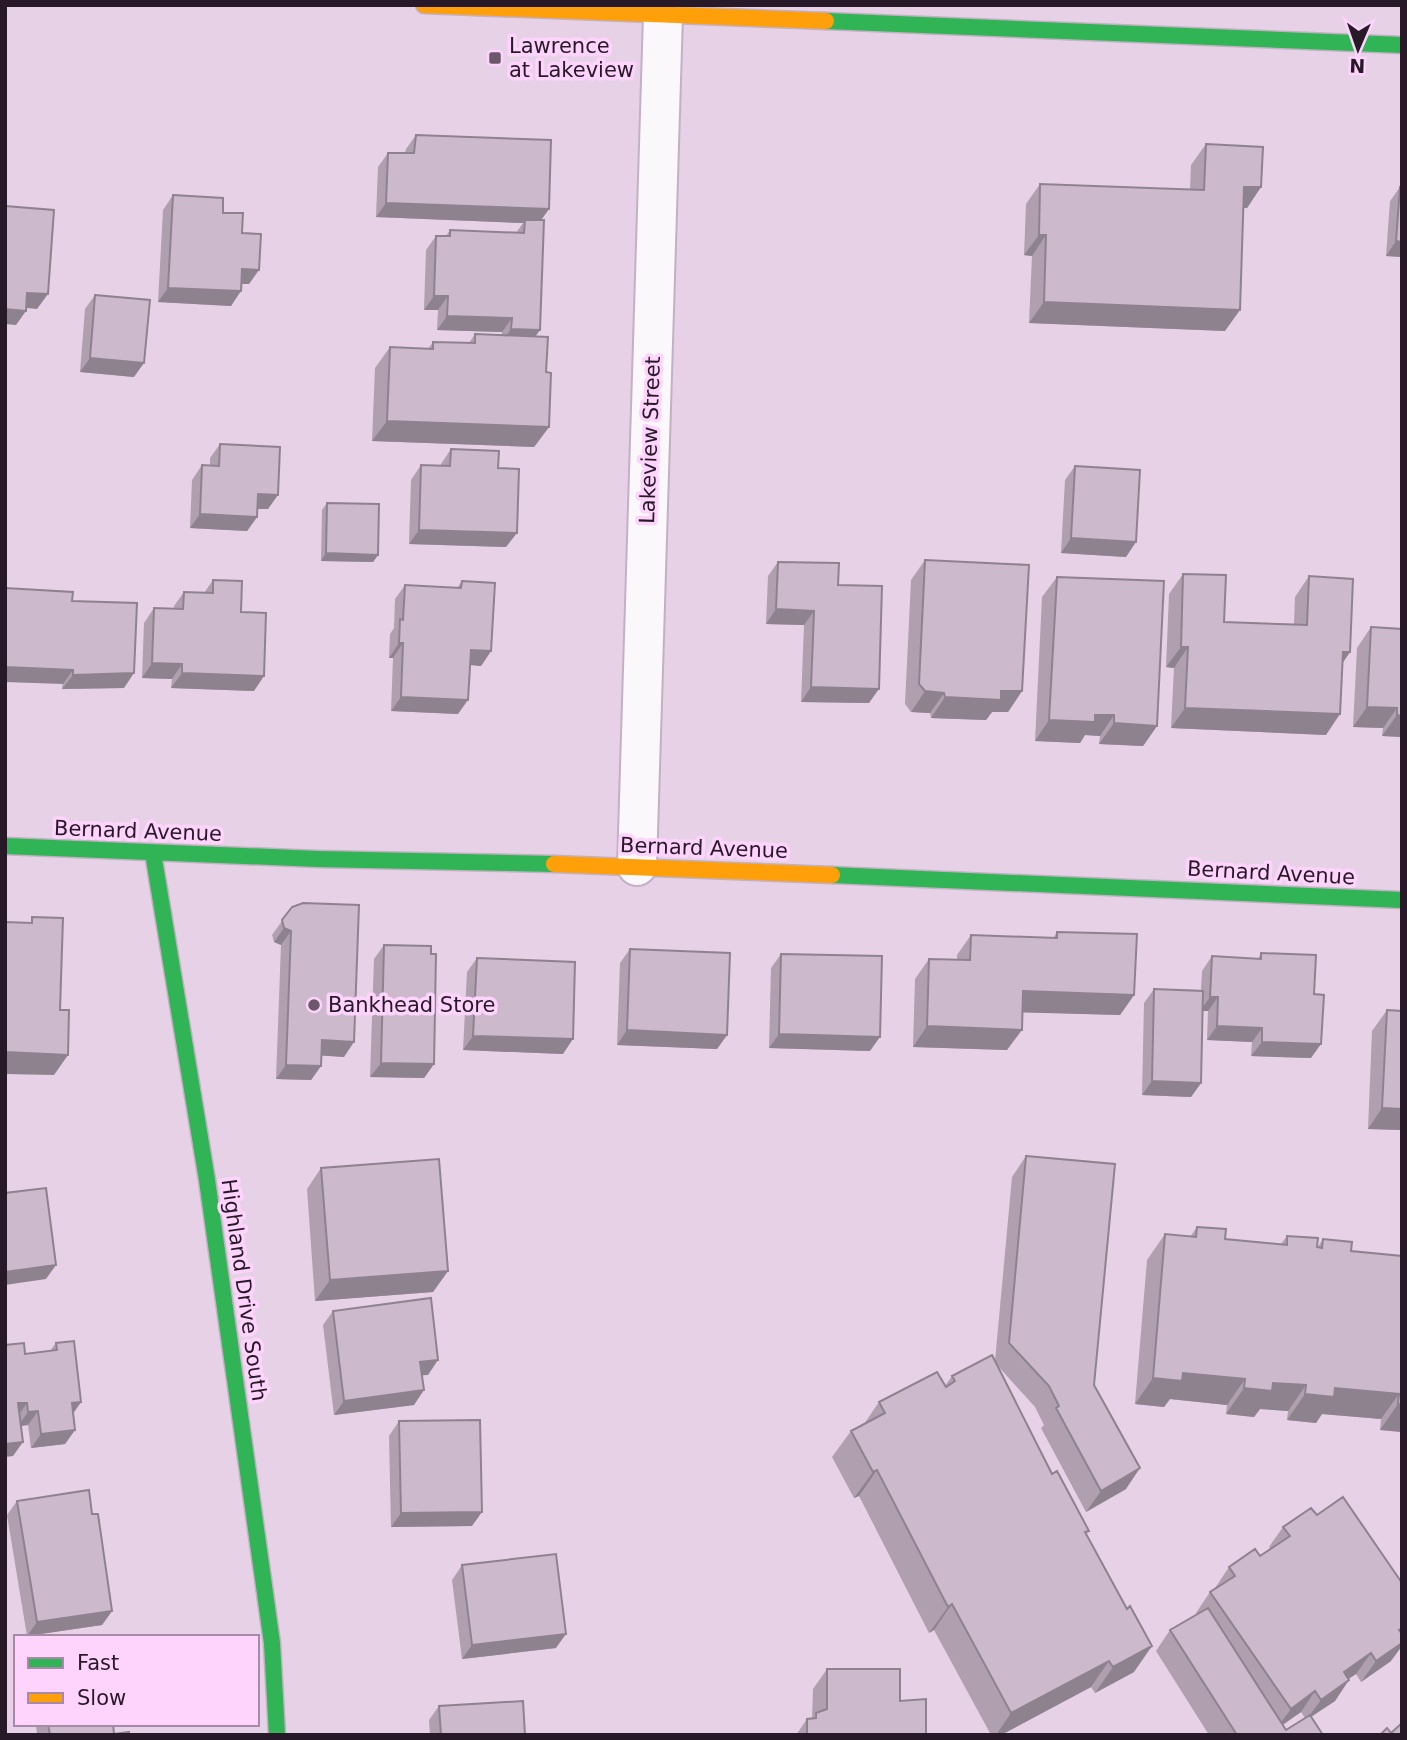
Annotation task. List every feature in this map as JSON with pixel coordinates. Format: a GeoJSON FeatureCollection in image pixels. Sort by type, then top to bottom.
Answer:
{"type":"FeatureCollection","features":[{"type":"Feature","properties":{"kind":"street"},"geometry":{"type":"LineString","coordinates":[[424,5],[1402,45]]}},
{"type":"Feature","properties":{"kind":"street","name":"Lakeview Street"},"geometry":{"type":"LineString","coordinates":[[637,866],[663,15]]}},
{"type":"Feature","properties":{"kind":"street","name":"Bernard Avenue"},"geometry":{"type":"LineString","coordinates":[[5,846],[153,853],[637,866],[1402,900]]}},
{"type":"Feature","properties":{"kind":"street","name":"Highland Drive South"},"geometry":{"type":"LineString","coordinates":[[153,853],[213,1221],[272,1643],[277,1735]]}},
{"type":"Feature","properties":{"kind":"building"},"geometry":{"type":"Polygon","coordinates":[[[416,135],[551,140],[549,209],[386,203],[388,153],[414,153],[416,135]]]}},
{"type":"Feature","properties":{"kind":"building"},"geometry":{"type":"Polygon","coordinates":[[[1206,144],[1263,147],[1261,187],[1244,187],[1240,310],[1044,302],[1046,235],[1039,235],[1040,184],[1204,190],[1206,144]]]}},
{"type":"Feature","properties":{"kind":"building"},"geometry":{"type":"Polygon","coordinates":[[[1402,187],[1402,242],[1396,241],[1402,187]]]}},
{"type":"Feature","properties":{"kind":"building"},"geometry":{"type":"Polygon","coordinates":[[[173,195],[223,198],[223,213],[243,213],[242,233],[261,234],[259,270],[242,269],[241,291],[168,288],[173,195]]]}},
{"type":"Feature","properties":{"kind":"building"},"geometry":{"type":"Polygon","coordinates":[[[5,206],[54,210],[48,294],[27,293],[26,311],[5,309],[5,206]]]}},
{"type":"Feature","properties":{"kind":"building"},"geometry":{"type":"Polygon","coordinates":[[[525,220],[544,220],[540,330],[511,329],[512,318],[447,316],[448,296],[434,296],[436,236],[450,236],[450,230],[524,233],[525,220]]]}},
{"type":"Feature","properties":{"kind":"building"},"geometry":{"type":"Polygon","coordinates":[[[95,295],[150,300],[144,363],[90,358],[95,295]]]}},
{"type":"Feature","properties":{"kind":"building"},"geometry":{"type":"Polygon","coordinates":[[[475,334],[548,337],[546,372],[551,373],[549,427],[387,421],[390,347],[433,349],[433,342],[475,343],[475,334]]]}},
{"type":"Feature","properties":{"kind":"building"},"geometry":{"type":"Polygon","coordinates":[[[220,444],[280,447],[278,495],[258,494],[257,517],[200,514],[202,465],[219,466],[220,444]]]}},
{"type":"Feature","properties":{"kind":"building"},"geometry":{"type":"Polygon","coordinates":[[[451,449],[499,451],[498,468],[519,469],[517,533],[419,530],[421,465],[450,466],[451,449]]]}},
{"type":"Feature","properties":{"kind":"building"},"geometry":{"type":"Polygon","coordinates":[[[1075,466],[1140,470],[1136,542],[1071,538],[1075,466]]]}},
{"type":"Feature","properties":{"kind":"building"},"geometry":{"type":"Polygon","coordinates":[[[327,503],[379,504],[378,555],[326,553],[327,503]]]}},
{"type":"Feature","properties":{"kind":"building"},"geometry":{"type":"Polygon","coordinates":[[[925,560],[1029,565],[1022,691],[1001,691],[1001,700],[945,697],[944,693],[925,691],[919,684],[925,560]]]}},
{"type":"Feature","properties":{"kind":"building"},"geometry":{"type":"Polygon","coordinates":[[[778,562],[839,563],[838,585],[882,586],[879,689],[811,687],[814,611],[776,609],[778,562]]]}},
{"type":"Feature","properties":{"kind":"building"},"geometry":{"type":"Polygon","coordinates":[[[1183,574],[1226,575],[1224,622],[1307,625],[1309,576],[1353,579],[1350,652],[1343,652],[1340,714],[1185,708],[1188,647],[1181,647],[1183,574]]]}},
{"type":"Feature","properties":{"kind":"building"},"geometry":{"type":"Polygon","coordinates":[[[1057,577],[1164,581],[1157,726],[1114,723],[1114,715],[1095,715],[1095,722],[1049,720],[1057,577]]]}},
{"type":"Feature","properties":{"kind":"building"},"geometry":{"type":"Polygon","coordinates":[[[213,580],[242,581],[241,612],[266,613],[264,676],[182,673],[182,664],[152,663],[154,608],[183,609],[184,592],[213,593],[213,580]]]}},
{"type":"Feature","properties":{"kind":"building"},"geometry":{"type":"Polygon","coordinates":[[[462,581],[495,583],[491,651],[471,650],[468,700],[401,697],[403,643],[399,643],[405,585],[461,588],[462,581]]]}},
{"type":"Feature","properties":{"kind":"building"},"geometry":{"type":"Polygon","coordinates":[[[5,588],[73,592],[72,601],[137,603],[134,673],[73,675],[73,670],[5,667],[5,588]]]}},
{"type":"Feature","properties":{"kind":"building"},"geometry":{"type":"Polygon","coordinates":[[[1371,627],[1402,629],[1402,716],[1397,715],[1397,708],[1367,707],[1371,627]]]}},
{"type":"Feature","properties":{"kind":"building"},"geometry":{"type":"Polygon","coordinates":[[[303,903],[359,905],[354,1042],[322,1040],[321,1066],[286,1065],[291,931],[284,928],[282,920],[292,907],[303,903]]]}},
{"type":"Feature","properties":{"kind":"building"},"geometry":{"type":"Polygon","coordinates":[[[32,917],[63,918],[60,1010],[69,1010],[68,1055],[5,1052],[5,922],[32,923],[32,917]]]}},
{"type":"Feature","properties":{"kind":"building"},"geometry":{"type":"Polygon","coordinates":[[[1057,932],[1137,934],[1134,995],[1023,991],[1022,1030],[927,1026],[929,959],[970,960],[971,935],[1057,938],[1057,932]]]}},
{"type":"Feature","properties":{"kind":"building"},"geometry":{"type":"Polygon","coordinates":[[[384,945],[431,946],[431,954],[436,954],[434,1064],[381,1063],[384,945]]]}},
{"type":"Feature","properties":{"kind":"building"},"geometry":{"type":"Polygon","coordinates":[[[630,949],[730,953],[727,1035],[627,1030],[630,949]]]}},
{"type":"Feature","properties":{"kind":"building"},"geometry":{"type":"Polygon","coordinates":[[[1261,953],[1316,955],[1314,994],[1324,995],[1321,1044],[1262,1042],[1262,1028],[1217,1026],[1218,997],[1210,997],[1212,956],[1261,959],[1261,953]]]}},
{"type":"Feature","properties":{"kind":"building"},"geometry":{"type":"Polygon","coordinates":[[[781,954],[882,956],[880,1037],[779,1034],[781,954]]]}},
{"type":"Feature","properties":{"kind":"building"},"geometry":{"type":"Polygon","coordinates":[[[477,958],[575,962],[573,1039],[473,1036],[477,958]]]}},
{"type":"Feature","properties":{"kind":"building"},"geometry":{"type":"Polygon","coordinates":[[[1154,989],[1203,991],[1201,1083],[1152,1081],[1154,989]]]}},
{"type":"Feature","properties":{"kind":"building"},"geometry":{"type":"Polygon","coordinates":[[[1387,1010],[1402,1011],[1402,1109],[1382,1108],[1387,1010]]]}},
{"type":"Feature","properties":{"kind":"building"},"geometry":{"type":"Polygon","coordinates":[[[1026,1156],[1115,1164],[1094,1385],[1140,1468],[1101,1491],[1056,1408],[1059,1406],[1049,1386],[1009,1343],[1026,1156]]]}},
{"type":"Feature","properties":{"kind":"building"},"geometry":{"type":"Polygon","coordinates":[[[439,1159],[448,1271],[330,1280],[321,1168],[439,1159]]]}},
{"type":"Feature","properties":{"kind":"building"},"geometry":{"type":"Polygon","coordinates":[[[46,1188],[56,1265],[5,1272],[5,1193],[46,1188]]]}},
{"type":"Feature","properties":{"kind":"building"},"geometry":{"type":"Polygon","coordinates":[[[1197,1227],[1226,1229],[1225,1239],[1287,1245],[1287,1236],[1318,1238],[1317,1247],[1322,1248],[1323,1239],[1352,1242],[1351,1251],[1402,1256],[1402,1404],[1398,1404],[1399,1394],[1335,1388],[1334,1397],[1305,1394],[1306,1385],[1273,1383],[1272,1391],[1244,1388],[1245,1379],[1183,1373],[1182,1381],[1153,1378],[1165,1234],[1196,1237],[1197,1227]]]}},
{"type":"Feature","properties":{"kind":"building"},"geometry":{"type":"Polygon","coordinates":[[[431,1298],[438,1360],[420,1362],[424,1390],[344,1401],[333,1311],[431,1298]]]}},
{"type":"Feature","properties":{"kind":"building"},"geometry":{"type":"Polygon","coordinates":[[[74,1341],[81,1402],[72,1403],[75,1430],[41,1434],[38,1411],[28,1412],[27,1403],[18,1403],[23,1442],[5,1444],[5,1345],[24,1343],[25,1354],[57,1350],[56,1343],[74,1341]]]}},
{"type":"Feature","properties":{"kind":"building"},"geometry":{"type":"Polygon","coordinates":[[[992,1355],[1052,1474],[1057,1471],[1089,1531],[1085,1532],[1127,1609],[1130,1606],[1152,1646],[1113,1667],[1109,1661],[1011,1713],[952,1604],[948,1607],[877,1470],[873,1472],[851,1431],[885,1413],[879,1402],[937,1372],[946,1387],[955,1381],[952,1376],[992,1355]]]}},
{"type":"Feature","properties":{"kind":"building"},"geometry":{"type":"Polygon","coordinates":[[[480,1420],[482,1512],[401,1513],[399,1421],[480,1420]]]}},
{"type":"Feature","properties":{"kind":"building"},"geometry":{"type":"Polygon","coordinates":[[[89,1490],[92,1514],[98,1514],[112,1611],[37,1622],[17,1501],[89,1490]]]}},
{"type":"Feature","properties":{"kind":"building"},"geometry":{"type":"Polygon","coordinates":[[[1343,1497],[1402,1583],[1402,1628],[1399,1630],[1402,1643],[1376,1661],[1371,1653],[1344,1672],[1349,1680],[1321,1700],[1315,1691],[1291,1709],[1210,1592],[1235,1576],[1229,1567],[1255,1549],[1260,1556],[1290,1536],[1283,1527],[1311,1508],[1317,1515],[1343,1497]]]}},
{"type":"Feature","properties":{"kind":"building"},"geometry":{"type":"Polygon","coordinates":[[[556,1554],[566,1634],[472,1645],[462,1565],[556,1554]]]}},
{"type":"Feature","properties":{"kind":"building"},"geometry":{"type":"Polygon","coordinates":[[[1208,1608],[1286,1730],[1310,1715],[1323,1735],[1237,1735],[1170,1630],[1208,1608]]]}},
{"type":"Feature","properties":{"kind":"building"},"geometry":{"type":"Polygon","coordinates":[[[827,1669],[900,1669],[900,1701],[926,1699],[926,1735],[807,1735],[807,1719],[816,1718],[816,1713],[827,1709],[827,1669]]]}},
{"type":"Feature","properties":{"kind":"building"},"geometry":{"type":"Polygon","coordinates":[[[523,1701],[525,1735],[441,1735],[439,1706],[523,1701]]]}},
{"type":"Feature","properties":{"kind":"building"},"geometry":{"type":"Polygon","coordinates":[[[1402,1723],[1402,1735],[1380,1735],[1387,1728],[1391,1733],[1402,1723]]]}},
{"type":"Feature","properties":{"kind":"building"},"geometry":{"type":"Polygon","coordinates":[[[48,1726],[113,1726],[114,1734],[129,1732],[129,1735],[50,1735],[48,1726]]]}},
{"type":"Feature","properties":{"kind":"traffic: fast"},"geometry":{"type":"LineString","coordinates":[[826,21],[1402,45]]}},
{"type":"Feature","properties":{"kind":"traffic: fast"},"geometry":{"type":"LineString","coordinates":[[5,846],[318,859],[554,864]]}},
{"type":"Feature","properties":{"kind":"traffic: fast"},"geometry":{"type":"LineString","coordinates":[[153,853],[207,1180],[272,1643],[277,1735]]}},
{"type":"Feature","properties":{"kind":"traffic: fast"},"geometry":{"type":"LineString","coordinates":[[832,875],[1402,900]]}},
{"type":"Feature","properties":{"kind":"traffic: slow"},"geometry":{"type":"LineString","coordinates":[[424,5],[826,21]]}},
{"type":"Feature","properties":{"kind":"traffic: slow"},"geometry":{"type":"LineString","coordinates":[[554,864],[832,875]]}},
{"type":"Feature","properties":{"kind":"place","name":"Lawrence at Lakeview"},"geometry":{"type":"Point","coordinates":[495,58]}},
{"type":"Feature","properties":{"kind":"place","name":"Bankhead Store"},"geometry":{"type":"Point","coordinates":[314,1005]}}]}
